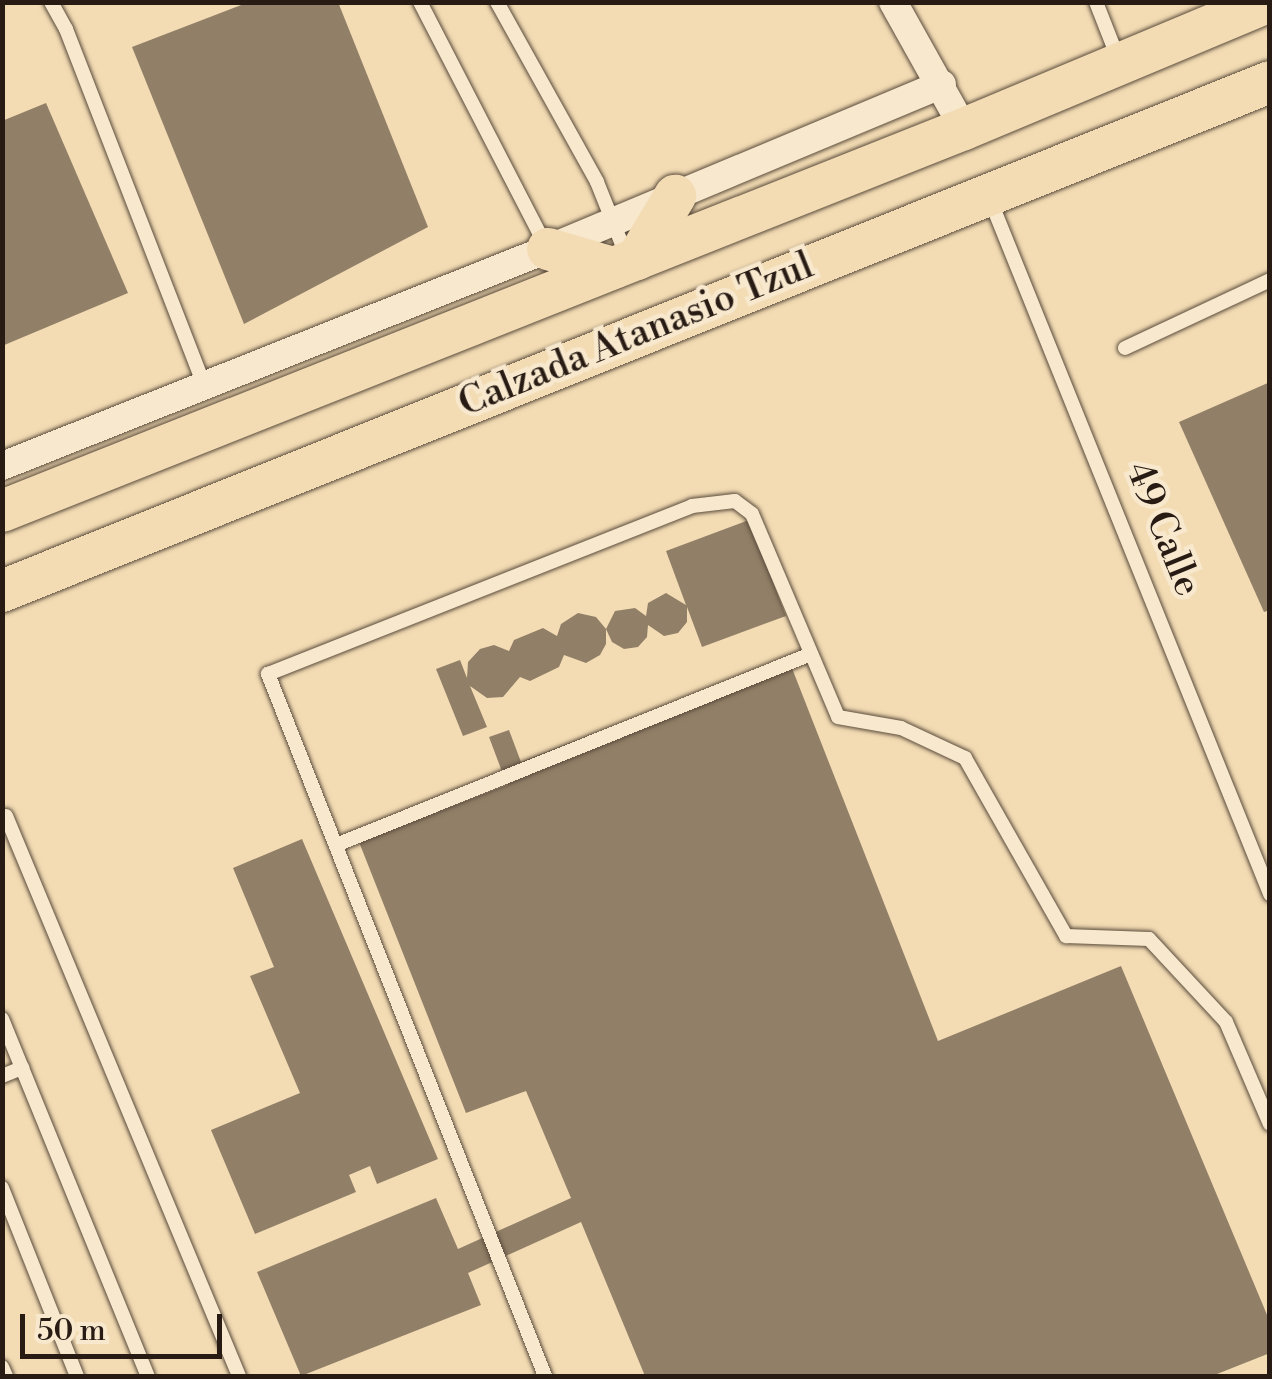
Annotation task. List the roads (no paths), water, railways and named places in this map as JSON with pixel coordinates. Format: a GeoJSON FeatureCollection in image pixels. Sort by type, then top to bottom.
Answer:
{"type":"FeatureCollection","features":[{"type":"Feature","properties":{"kind":"main road","name":"Calzada Atanasio Tzul"},"geometry":{"type":"LineString","coordinates":[[2,511],[964,128],[1267,2]]}},
{"type":"Feature","properties":{"kind":"main road","name":"Calzada Atanasio Tzul"},"geometry":{"type":"LineString","coordinates":[[2,591],[987,192],[1270,82]]}},
{"type":"Feature","properties":{"kind":"main road"},"geometry":{"type":"LineString","coordinates":[[548,249],[626,263],[676,196]]}},
{"type":"Feature","properties":{"kind":"street"},"geometry":{"type":"LineString","coordinates":[[893,2],[964,128]]}},
{"type":"Feature","properties":{"kind":"street"},"geometry":{"type":"LineString","coordinates":[[2,466],[548,249],[942,84]]}},
{"type":"Feature","properties":{"kind":"lane"},"geometry":{"type":"LineString","coordinates":[[51,2],[66,29],[204,385]]}},
{"type":"Feature","properties":{"kind":"lane"},"geometry":{"type":"LineString","coordinates":[[420,2],[548,249]]}},
{"type":"Feature","properties":{"kind":"lane"},"geometry":{"type":"LineString","coordinates":[[497,2],[614,221],[626,263]]}},
{"type":"Feature","properties":{"kind":"lane"},"geometry":{"type":"LineString","coordinates":[[1096,2],[1120,63]]}},
{"type":"Feature","properties":{"kind":"lane","name":"49 Calle"},"geometry":{"type":"LineString","coordinates":[[987,192],[1270,894]]}},
{"type":"Feature","properties":{"kind":"lane"},"geometry":{"type":"LineString","coordinates":[[1125,348],[1270,280]]}},
{"type":"Feature","properties":{"kind":"lane"},"geometry":{"type":"LineString","coordinates":[[545,1376],[268,674],[692,506],[735,501],[752,514],[838,717],[901,728],[965,758],[1066,936],[1149,940],[1226,1022],[1270,1124]]}},
{"type":"Feature","properties":{"kind":"lane"},"geometry":{"type":"LineString","coordinates":[[336,844],[811,654]]}},
{"type":"Feature","properties":{"kind":"lane"},"geometry":{"type":"LineString","coordinates":[[6,816],[239,1376]]}},
{"type":"Feature","properties":{"kind":"lane"},"geometry":{"type":"LineString","coordinates":[[2,1019],[148,1376]]}},
{"type":"Feature","properties":{"kind":"lane"},"geometry":{"type":"LineString","coordinates":[[2,1076],[22,1068]]}},
{"type":"Feature","properties":{"kind":"lane"},"geometry":{"type":"LineString","coordinates":[[2,1188],[77,1376]]}},
{"type":"Feature","properties":{"kind":"lane"},"geometry":{"type":"LineString","coordinates":[[2,1368],[6,1376]]}}]}
